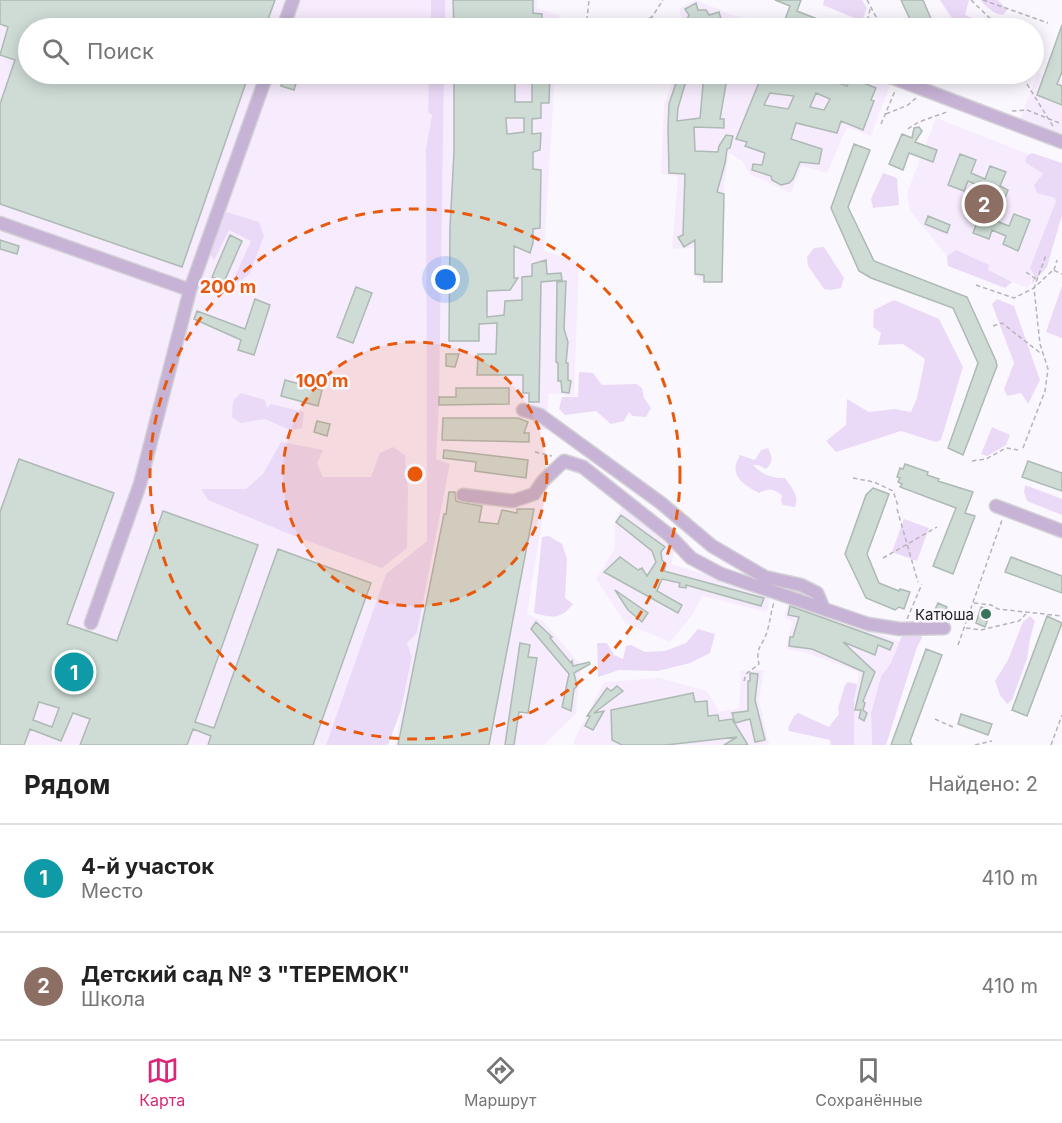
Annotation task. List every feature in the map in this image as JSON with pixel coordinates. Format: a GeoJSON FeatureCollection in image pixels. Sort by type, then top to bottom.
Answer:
{"type":"FeatureCollection","features":[{"type":"Feature","properties":{"kind":"street"},"geometry":{"type":"LineString","coordinates":[[287,18],[293,0]]}},
{"type":"Feature","properties":{"kind":"street"},"geometry":{"type":"LineString","coordinates":[[91,623],[140,484],[190,290],[263,84]]}},
{"type":"Feature","properties":{"kind":"street"},"geometry":{"type":"LineString","coordinates":[[909,84],[1062,142]]}},
{"type":"Feature","properties":{"kind":"street"},"geometry":{"type":"LineString","coordinates":[[0,223],[190,290]]}},
{"type":"Feature","properties":{"kind":"street"},"geometry":{"type":"LineString","coordinates":[[523,410],[540,415],[661,503],[712,546],[765,577],[801,585],[817,593],[823,608]]}},
{"type":"Feature","properties":{"kind":"street"},"geometry":{"type":"LineString","coordinates":[[463,495],[513,501],[534,494],[543,480],[564,461],[583,467],[669,535],[691,558],[720,574],[868,624],[900,629],[944,628]]}},
{"type":"Feature","properties":{"kind":"street"},"geometry":{"type":"LineString","coordinates":[[1000,508],[1062,531]]}},
{"type":"Feature","properties":{"kind":"path"},"geometry":{"type":"LineString","coordinates":[[587,18],[589,0]]}},
{"type":"Feature","properties":{"kind":"path"},"geometry":{"type":"LineString","coordinates":[[650,18],[663,0]]}},
{"type":"Feature","properties":{"kind":"path"},"geometry":{"type":"LineString","coordinates":[[867,0],[877,18]]}},
{"type":"Feature","properties":{"kind":"path"},"geometry":{"type":"LineString","coordinates":[[868,18],[872,0]]}},
{"type":"Feature","properties":{"kind":"path"},"geometry":{"type":"LineString","coordinates":[[971,0],[990,18]]}},
{"type":"Feature","properties":{"kind":"path"},"geometry":{"type":"LineString","coordinates":[[983,0],[1034,18]]}},
{"type":"Feature","properties":{"kind":"path"},"geometry":{"type":"LineString","coordinates":[[1044,22],[1048,23]]}},
{"type":"Feature","properties":{"kind":"path"},"geometry":{"type":"LineString","coordinates":[[1027,84],[1062,142]]}},
{"type":"Feature","properties":{"kind":"path"},"geometry":{"type":"LineString","coordinates":[[881,124],[896,87]]}},
{"type":"Feature","properties":{"kind":"path"},"geometry":{"type":"LineString","coordinates":[[885,114],[908,105],[918,96]]}},
{"type":"Feature","properties":{"kind":"path"},"geometry":{"type":"LineString","coordinates":[[908,129],[917,122],[952,109]]}},
{"type":"Feature","properties":{"kind":"path"},"geometry":{"type":"LineString","coordinates":[[1009,111],[1027,110],[1062,124]]}},
{"type":"Feature","properties":{"kind":"path"},"geometry":{"type":"LineString","coordinates":[[1023,448],[1045,391],[1048,369],[1036,316],[1034,288],[1046,255]]}},
{"type":"Feature","properties":{"kind":"path"},"geometry":{"type":"LineString","coordinates":[[976,285],[1014,298],[1034,288],[1053,270],[1057,260]]}},
{"type":"Feature","properties":{"kind":"path"},"geometry":{"type":"LineString","coordinates":[[1053,270],[1062,274]]}},
{"type":"Feature","properties":{"kind":"path"},"geometry":{"type":"LineString","coordinates":[[1026,272],[1037,279]]}},
{"type":"Feature","properties":{"kind":"path"},"geometry":{"type":"LineString","coordinates":[[993,326],[1002,323],[1039,352],[1043,352]]}},
{"type":"Feature","properties":{"kind":"path"},"geometry":{"type":"LineString","coordinates":[[972,461],[986,459],[1006,448],[1018,450]]}},
{"type":"Feature","properties":{"kind":"path"},"geometry":{"type":"LineString","coordinates":[[535,452],[564,461]]}},
{"type":"Feature","properties":{"kind":"path"},"geometry":{"type":"LineString","coordinates":[[853,478],[874,482],[893,491],[918,582]]}},
{"type":"Feature","properties":{"kind":"path"},"geometry":{"type":"LineString","coordinates":[[958,645],[973,603],[1000,508]]}},
{"type":"Feature","properties":{"kind":"path"},"geometry":{"type":"LineString","coordinates":[[883,558],[937,527]]}},
{"type":"Feature","properties":{"kind":"path"},"geometry":{"type":"LineString","coordinates":[[900,629],[906,621],[922,584]]}},
{"type":"Feature","properties":{"kind":"path"},"geometry":{"type":"LineString","coordinates":[[744,681],[746,674],[759,664],[757,657],[759,645],[767,634],[777,593]]}},
{"type":"Feature","properties":{"kind":"path"},"geometry":{"type":"LineString","coordinates":[[973,603],[1027,614],[1062,616]]}},
{"type":"Feature","properties":{"kind":"path"},"geometry":{"type":"LineString","coordinates":[[964,628],[981,630],[1019,621],[1027,614]]}},
{"type":"Feature","properties":{"kind":"path"},"geometry":{"type":"LineString","coordinates":[[1051,745],[1062,715]]}},
{"type":"Feature","properties":{"kind":"path"},"geometry":{"type":"LineString","coordinates":[[935,719],[955,728]]}},
{"type":"Feature","properties":{"kind":"path"},"geometry":{"type":"LineString","coordinates":[[975,745],[992,741]]}},
{"type":"Feature","properties":{"kind":"shaded area"},"geometry":{"type":"Polygon","coordinates":[[[0,0],[431,0],[431,18],[18,18],[18,84],[429,84],[428,112],[432,115],[426,148],[427,541],[386,574],[326,745],[0,745],[0,0]]]}},
{"type":"Feature","properties":{"kind":"shaded area"},"geometry":{"type":"Polygon","coordinates":[[[431,0],[445,0],[445,18],[431,18],[431,0]]]}},
{"type":"Feature","properties":{"kind":"shaded area"},"geometry":{"type":"Polygon","coordinates":[[[445,0],[537,0],[537,8],[559,15],[559,18],[445,18],[445,0]]]}},
{"type":"Feature","properties":{"kind":"shaded area"},"geometry":{"type":"Polygon","coordinates":[[[695,0],[740,18],[682,18],[679,9],[695,0]]]}},
{"type":"Feature","properties":{"kind":"shaded area"},"geometry":{"type":"Polygon","coordinates":[[[824,0],[862,0],[867,8],[863,18],[855,18],[823,5],[824,0]]]}},
{"type":"Feature","properties":{"kind":"shaded area"},"geometry":{"type":"Polygon","coordinates":[[[940,0],[969,0],[965,15],[972,18],[951,17],[940,0]]]}},
{"type":"Feature","properties":{"kind":"shaded area"},"geometry":{"type":"Polygon","coordinates":[[[980,0],[998,0],[1007,10],[1003,15],[996,13],[980,0]]]}},
{"type":"Feature","properties":{"kind":"shaded area"},"geometry":{"type":"Polygon","coordinates":[[[1044,75],[1062,82],[1062,135],[1020,119],[1034,84],[1044,84],[1044,75]]]}},
{"type":"Feature","properties":{"kind":"shaded area"},"geometry":{"type":"Polygon","coordinates":[[[429,84],[444,84],[439,405],[436,459],[450,464],[417,633],[407,643],[412,657],[401,710],[388,745],[326,745],[386,574],[427,541],[426,148],[432,115],[428,112],[429,84]]]}},
{"type":"Feature","properties":{"kind":"shaded area"},"geometry":{"type":"Polygon","coordinates":[[[444,84],[554,84],[544,251],[579,262],[574,396],[549,393],[546,430],[540,430],[546,474],[544,508],[527,614],[543,621],[581,665],[576,714],[544,745],[395,745],[412,657],[407,643],[417,633],[450,465],[436,459],[439,405],[444,84]]]}},
{"type":"Feature","properties":{"kind":"shaded area"},"geometry":{"type":"Polygon","coordinates":[[[671,84],[890,84],[871,136],[847,127],[827,173],[802,166],[791,193],[750,174],[742,161],[729,153],[724,185],[722,282],[704,282],[695,276],[695,248],[672,249],[678,176],[661,174],[664,105],[671,84]]]}},
{"type":"Feature","properties":{"kind":"shaded area"},"geometry":{"type":"Polygon","coordinates":[[[936,118],[1062,167],[1062,197],[1028,288],[947,256],[910,211],[907,193],[936,118]]]}},
{"type":"Feature","properties":{"kind":"shaded area"},"geometry":{"type":"Polygon","coordinates":[[[1032,153],[1062,163],[1062,215],[1047,267],[1031,285],[1034,275],[1030,268],[1056,201],[1055,198],[1037,193],[1034,185],[1043,174],[1025,162],[1027,156],[1032,153]]]}},
{"type":"Feature","properties":{"kind":"shaded area"},"geometry":{"type":"Polygon","coordinates":[[[883,173],[897,178],[899,205],[873,208],[871,199],[883,173]]]}},
{"type":"Feature","properties":{"kind":"shaded area"},"geometry":{"type":"Polygon","coordinates":[[[226,212],[259,222],[264,236],[250,273],[238,284],[235,276],[251,241],[229,230],[214,260],[210,254],[226,212]]]}},
{"type":"Feature","properties":{"kind":"shaded area"},"geometry":{"type":"Polygon","coordinates":[[[824,247],[844,278],[841,288],[824,289],[808,266],[807,257],[814,248],[824,247]]]}},
{"type":"Feature","properties":{"kind":"shaded area"},"geometry":{"type":"Polygon","coordinates":[[[956,250],[989,265],[988,270],[1012,282],[1005,288],[948,266],[947,256],[956,250]]]}},
{"type":"Feature","properties":{"kind":"shaded area"},"geometry":{"type":"Polygon","coordinates":[[[1062,286],[1062,338],[1046,332],[1062,286]]]}},
{"type":"Feature","properties":{"kind":"shaded area"},"geometry":{"type":"Polygon","coordinates":[[[997,299],[1014,306],[1040,380],[1028,404],[1021,393],[1007,396],[1004,389],[1014,363],[992,304],[997,299]]]}},
{"type":"Feature","properties":{"kind":"shaded area"},"geometry":{"type":"Polygon","coordinates":[[[894,300],[939,319],[963,367],[941,440],[936,442],[901,431],[836,452],[826,441],[846,425],[847,399],[869,412],[895,409],[911,412],[917,398],[925,359],[903,344],[878,345],[881,333],[873,327],[874,310],[894,300]]]}},
{"type":"Feature","properties":{"kind":"shaded area"},"geometry":{"type":"Polygon","coordinates":[[[579,372],[593,373],[602,385],[636,384],[642,388],[644,398],[651,408],[646,417],[633,416],[629,412],[624,421],[611,424],[596,411],[565,415],[559,409],[562,397],[578,397],[579,372]]]}},
{"type":"Feature","properties":{"kind":"shaded area"},"geometry":{"type":"Polygon","coordinates":[[[241,393],[265,400],[267,408],[271,404],[304,412],[302,428],[290,430],[265,419],[240,423],[232,417],[233,401],[241,393]]]}},
{"type":"Feature","properties":{"kind":"shaded area"},"geometry":{"type":"Polygon","coordinates":[[[992,427],[1010,435],[1006,445],[987,456],[981,454],[992,427]]]}},
{"type":"Feature","properties":{"kind":"shaded area"},"geometry":{"type":"Polygon","coordinates":[[[281,442],[323,450],[317,463],[323,477],[371,477],[380,453],[393,447],[405,455],[408,491],[407,548],[382,568],[289,534],[208,500],[201,489],[246,489],[263,474],[281,442]]]}},
{"type":"Feature","properties":{"kind":"shaded area"},"geometry":{"type":"Polygon","coordinates":[[[768,448],[772,459],[769,466],[766,469],[753,465],[768,475],[785,478],[796,495],[795,507],[783,505],[782,495],[776,491],[768,490],[759,493],[753,490],[742,482],[736,473],[740,455],[755,460],[761,450],[768,448]]]}},
{"type":"Feature","properties":{"kind":"shaded area"},"geometry":{"type":"Polygon","coordinates":[[[1025,485],[1062,499],[1062,515],[1027,501],[1024,492],[1025,485]]]}},
{"type":"Feature","properties":{"kind":"shaded area"},"geometry":{"type":"Polygon","coordinates":[[[623,506],[675,550],[671,564],[771,594],[767,612],[702,596],[693,614],[670,642],[625,623],[596,579],[615,548],[615,519],[623,506]]]}},
{"type":"Feature","properties":{"kind":"shaded area"},"geometry":{"type":"Polygon","coordinates":[[[904,519],[929,528],[917,561],[892,552],[904,519]]]}},
{"type":"Feature","properties":{"kind":"shaded area"},"geometry":{"type":"Polygon","coordinates":[[[549,536],[562,544],[567,559],[565,598],[573,604],[564,613],[556,616],[534,613],[542,537],[549,536]]]}},
{"type":"Feature","properties":{"kind":"shaded area"},"geometry":{"type":"Polygon","coordinates":[[[789,601],[900,642],[891,663],[881,676],[871,713],[872,745],[854,745],[854,700],[859,672],[807,653],[787,649],[793,622],[784,617],[789,601]]]}},
{"type":"Feature","properties":{"kind":"shaded area"},"geometry":{"type":"Polygon","coordinates":[[[1030,616],[1035,621],[1027,659],[1012,700],[1007,704],[1000,695],[995,681],[1008,660],[1023,622],[1030,616]]]}},
{"type":"Feature","properties":{"kind":"shaded area"},"geometry":{"type":"Polygon","coordinates":[[[698,629],[715,634],[710,653],[690,663],[658,671],[619,670],[598,677],[597,643],[607,643],[614,655],[623,659],[626,646],[631,645],[645,652],[665,651],[686,643],[698,629]]]}},
{"type":"Feature","properties":{"kind":"shaded area"},"geometry":{"type":"Polygon","coordinates":[[[907,631],[920,631],[922,638],[917,647],[886,745],[872,745],[871,713],[881,676],[891,663],[901,638],[907,631]]]}},
{"type":"Feature","properties":{"kind":"shaded area"},"geometry":{"type":"Polygon","coordinates":[[[764,670],[759,700],[769,744],[574,745],[574,740],[604,682],[659,678],[707,691],[719,712],[739,708],[741,671],[764,670]]]}},
{"type":"Feature","properties":{"kind":"shaded area"},"geometry":{"type":"Polygon","coordinates":[[[848,682],[857,684],[854,700],[854,745],[831,745],[830,740],[789,731],[788,728],[794,716],[798,713],[829,727],[839,714],[838,708],[848,682]]]}},
{"type":"Feature","properties":{"kind":"building"},"geometry":{"type":"Polygon","coordinates":[[[0,0],[275,0],[269,18],[18,18],[18,84],[246,84],[182,267],[0,204],[0,104],[15,60],[0,55],[8,27],[0,24],[0,0]]]}},
{"type":"Feature","properties":{"kind":"building"},"geometry":{"type":"Polygon","coordinates":[[[453,0],[533,0],[533,13],[542,14],[542,18],[454,18],[453,0]]]}},
{"type":"Feature","properties":{"kind":"building"},"geometry":{"type":"Polygon","coordinates":[[[775,0],[801,0],[797,11],[815,18],[786,18],[790,6],[775,0]]]}},
{"type":"Feature","properties":{"kind":"building"},"geometry":{"type":"Polygon","coordinates":[[[901,0],[923,0],[931,18],[909,18],[901,0]]]}},
{"type":"Feature","properties":{"kind":"building"},"geometry":{"type":"Polygon","coordinates":[[[696,3],[698,10],[706,10],[709,15],[719,12],[721,18],[688,18],[689,15],[685,9],[696,3]]]}},
{"type":"Feature","properties":{"kind":"building"},"geometry":{"type":"Polygon","coordinates":[[[1062,25],[1062,72],[1057,84],[1062,86],[1062,105],[1037,95],[1041,84],[1044,84],[1044,75],[1062,25]]]}},
{"type":"Feature","properties":{"kind":"building"},"geometry":{"type":"Polygon","coordinates":[[[282,84],[296,84],[294,90],[281,86],[282,84]]]}},
{"type":"Feature","properties":{"kind":"building"},"geometry":{"type":"Polygon","coordinates":[[[454,84],[515,84],[515,102],[532,102],[532,84],[550,84],[549,103],[541,103],[541,118],[532,119],[532,134],[541,133],[540,150],[533,152],[533,169],[541,170],[540,228],[533,229],[530,253],[514,246],[514,278],[518,278],[510,290],[487,291],[487,317],[504,315],[505,301],[522,300],[522,277],[532,276],[532,264],[546,260],[547,274],[561,273],[562,280],[541,282],[539,402],[529,402],[529,393],[523,393],[523,375],[477,375],[478,354],[496,354],[497,323],[479,324],[479,341],[449,341],[450,227],[454,152],[454,84]],[[506,118],[507,134],[524,132],[524,118],[506,118]]]}},
{"type":"Feature","properties":{"kind":"building"},"geometry":{"type":"Polygon","coordinates":[[[676,84],[685,84],[677,121],[700,118],[703,84],[726,84],[720,119],[724,119],[724,128],[694,127],[695,151],[718,152],[726,135],[733,136],[730,148],[727,149],[717,192],[724,194],[722,282],[704,282],[704,275],[695,274],[695,240],[684,247],[678,237],[683,235],[685,174],[669,173],[669,104],[676,84]]]}},
{"type":"Feature","properties":{"kind":"building"},"geometry":{"type":"Polygon","coordinates":[[[758,84],[842,84],[847,86],[848,84],[866,84],[876,88],[871,100],[874,101],[863,130],[841,121],[837,133],[796,123],[791,139],[822,149],[819,164],[800,162],[789,183],[781,185],[772,180],[771,176],[752,170],[753,164],[762,165],[765,153],[745,146],[747,142],[736,139],[758,84]],[[770,93],[764,105],[788,109],[794,96],[770,93]],[[816,93],[810,107],[824,110],[830,99],[816,93]]]}},
{"type":"Feature","properties":{"kind":"building"},"geometry":{"type":"Polygon","coordinates":[[[919,127],[922,131],[915,142],[937,150],[933,162],[909,153],[903,170],[889,164],[902,134],[912,138],[914,128],[919,127]]]}},
{"type":"Feature","properties":{"kind":"building"},"geometry":{"type":"Polygon","coordinates":[[[854,144],[870,150],[848,207],[874,261],[967,297],[996,361],[997,366],[963,455],[948,448],[978,363],[953,308],[871,278],[859,271],[831,208],[854,144]]]}},
{"type":"Feature","properties":{"kind":"building"},"geometry":{"type":"Polygon","coordinates":[[[960,154],[976,160],[971,173],[985,179],[990,166],[1006,172],[1000,186],[1008,190],[996,221],[1009,226],[1014,214],[1030,220],[1018,251],[1003,244],[1006,236],[992,230],[989,239],[973,233],[986,199],[978,196],[982,187],[968,181],[964,191],[948,185],[960,154]]]}},
{"type":"Feature","properties":{"kind":"building"},"geometry":{"type":"Polygon","coordinates":[[[928,216],[950,225],[947,233],[925,224],[928,216]]]}},
{"type":"Feature","properties":{"kind":"building"},"geometry":{"type":"Polygon","coordinates":[[[230,235],[242,241],[224,282],[212,277],[230,235]]]}},
{"type":"Feature","properties":{"kind":"building"},"geometry":{"type":"Polygon","coordinates":[[[0,240],[19,246],[17,254],[0,249],[0,240]]]}},
{"type":"Feature","properties":{"kind":"building"},"geometry":{"type":"Polygon","coordinates":[[[566,281],[564,329],[568,342],[566,363],[568,363],[568,380],[571,381],[569,393],[562,392],[556,362],[557,282],[566,281]]]}},
{"type":"Feature","properties":{"kind":"building"},"geometry":{"type":"Polygon","coordinates":[[[356,287],[372,293],[353,343],[337,337],[356,287]]]}},
{"type":"Feature","properties":{"kind":"building"},"geometry":{"type":"Polygon","coordinates":[[[255,299],[270,305],[254,355],[238,350],[241,340],[194,319],[197,311],[245,329],[255,299]]]}},
{"type":"Feature","properties":{"kind":"building"},"geometry":{"type":"Polygon","coordinates":[[[446,354],[459,354],[455,367],[446,366],[446,354]]]}},
{"type":"Feature","properties":{"kind":"building"},"geometry":{"type":"Polygon","coordinates":[[[285,380],[322,390],[318,406],[281,396],[285,380]]]}},
{"type":"Feature","properties":{"kind":"building"},"geometry":{"type":"Polygon","coordinates":[[[456,388],[509,388],[509,404],[439,405],[439,397],[456,397],[456,388]]]}},
{"type":"Feature","properties":{"kind":"building"},"geometry":{"type":"Polygon","coordinates":[[[443,418],[518,418],[528,422],[524,433],[529,433],[529,442],[442,440],[443,418]]]}},
{"type":"Feature","properties":{"kind":"building"},"geometry":{"type":"Polygon","coordinates":[[[317,421],[330,424],[327,436],[314,432],[317,421]]]}},
{"type":"Feature","properties":{"kind":"building"},"geometry":{"type":"Polygon","coordinates":[[[444,450],[528,460],[526,478],[475,471],[476,462],[443,458],[444,450]]]}},
{"type":"Feature","properties":{"kind":"building"},"geometry":{"type":"Polygon","coordinates":[[[19,459],[114,493],[67,624],[117,641],[163,511],[258,545],[195,722],[214,728],[278,549],[371,583],[313,745],[208,745],[211,736],[193,729],[187,745],[80,745],[90,719],[73,713],[61,741],[30,729],[24,745],[0,745],[0,512],[19,459]],[[39,702],[33,720],[52,727],[59,708],[39,702]]]}},
{"type":"Feature","properties":{"kind":"building"},"geometry":{"type":"Polygon","coordinates":[[[1028,461],[1062,473],[1062,491],[1022,477],[1028,461]]]}},
{"type":"Feature","properties":{"kind":"building"},"geometry":{"type":"Polygon","coordinates":[[[905,464],[928,472],[927,475],[939,479],[938,481],[973,492],[965,513],[975,516],[953,574],[933,566],[956,508],[900,487],[902,484],[898,482],[900,478],[897,477],[900,468],[903,469],[905,464]]]}},
{"type":"Feature","properties":{"kind":"building"},"geometry":{"type":"Polygon","coordinates":[[[873,488],[889,494],[867,554],[879,583],[899,591],[900,589],[910,592],[904,609],[899,607],[895,610],[866,598],[845,554],[866,495],[873,488]]]}},
{"type":"Feature","properties":{"kind":"building"},"geometry":{"type":"Polygon","coordinates":[[[449,492],[455,492],[456,501],[482,506],[479,522],[498,524],[502,510],[517,513],[517,509],[534,509],[489,745],[398,745],[444,514],[446,514],[449,492]]]}},
{"type":"Feature","properties":{"kind":"building"},"geometry":{"type":"Polygon","coordinates":[[[621,515],[665,547],[661,552],[662,560],[666,564],[664,571],[764,598],[761,606],[686,585],[686,588],[679,587],[680,583],[662,579],[657,591],[682,605],[678,613],[604,572],[620,557],[638,570],[642,568],[647,576],[656,562],[652,551],[616,522],[621,515]]]}},
{"type":"Feature","properties":{"kind":"building"},"geometry":{"type":"Polygon","coordinates":[[[1011,557],[1062,576],[1062,593],[1005,572],[1011,557]]]}},
{"type":"Feature","properties":{"kind":"building"},"geometry":{"type":"Polygon","coordinates":[[[615,590],[648,613],[642,622],[628,610],[615,590]]]}},
{"type":"Feature","properties":{"kind":"building"},"geometry":{"type":"Polygon","coordinates":[[[938,603],[947,607],[941,620],[932,616],[938,603]]]}},
{"type":"Feature","properties":{"kind":"building"},"geometry":{"type":"Polygon","coordinates":[[[790,606],[893,643],[890,650],[878,645],[875,655],[843,642],[875,672],[863,701],[865,703],[863,710],[867,713],[864,721],[859,718],[861,710],[855,710],[864,672],[812,649],[789,646],[790,637],[793,637],[799,617],[788,615],[790,606]]]}},
{"type":"Feature","properties":{"kind":"building"},"geometry":{"type":"Polygon","coordinates":[[[981,607],[991,611],[985,627],[976,623],[981,607]]]}},
{"type":"Feature","properties":{"kind":"building"},"geometry":{"type":"Polygon","coordinates":[[[1047,616],[1062,623],[1027,716],[1012,710],[1047,616]]]}},
{"type":"Feature","properties":{"kind":"building"},"geometry":{"type":"Polygon","coordinates":[[[536,622],[552,637],[550,638],[571,663],[572,661],[573,666],[589,662],[590,664],[574,673],[577,686],[574,689],[571,711],[562,707],[569,674],[531,629],[536,622]]]}},
{"type":"Feature","properties":{"kind":"building"},"geometry":{"type":"Polygon","coordinates":[[[520,643],[530,645],[528,657],[537,658],[528,713],[519,712],[514,745],[505,745],[520,643]]]}},
{"type":"Feature","properties":{"kind":"building"},"geometry":{"type":"Polygon","coordinates":[[[926,649],[942,655],[910,741],[912,745],[891,745],[926,649]]]}},
{"type":"Feature","properties":{"kind":"building"},"geometry":{"type":"Polygon","coordinates":[[[750,673],[758,674],[755,700],[765,740],[755,742],[750,719],[735,723],[732,713],[748,711],[750,673]]]}},
{"type":"Feature","properties":{"kind":"building"},"geometry":{"type":"Polygon","coordinates":[[[617,686],[623,691],[594,713],[604,711],[593,730],[585,726],[590,716],[587,716],[607,688],[611,691],[617,686]]]}},
{"type":"Feature","properties":{"kind":"building"},"geometry":{"type":"Polygon","coordinates":[[[693,693],[695,702],[707,701],[708,716],[718,715],[719,721],[732,719],[748,745],[724,745],[737,737],[666,745],[622,745],[612,740],[611,710],[693,693]]]}},
{"type":"Feature","properties":{"kind":"building"},"geometry":{"type":"Polygon","coordinates":[[[961,714],[992,724],[988,735],[958,724],[961,714]]]}},
{"type":"Feature","properties":{"kind":"place","name":"Детский сад № 3 \"ТЕРЕМОК\""},"geometry":{"type":"Point","coordinates":[984,204]}},
{"type":"Feature","properties":{"kind":"place","name":"Катюша"},"geometry":{"type":"Point","coordinates":[986,614]}},
{"type":"Feature","properties":{"kind":"place","name":"4-й участок"},"geometry":{"type":"Point","coordinates":[74,672]}}]}
